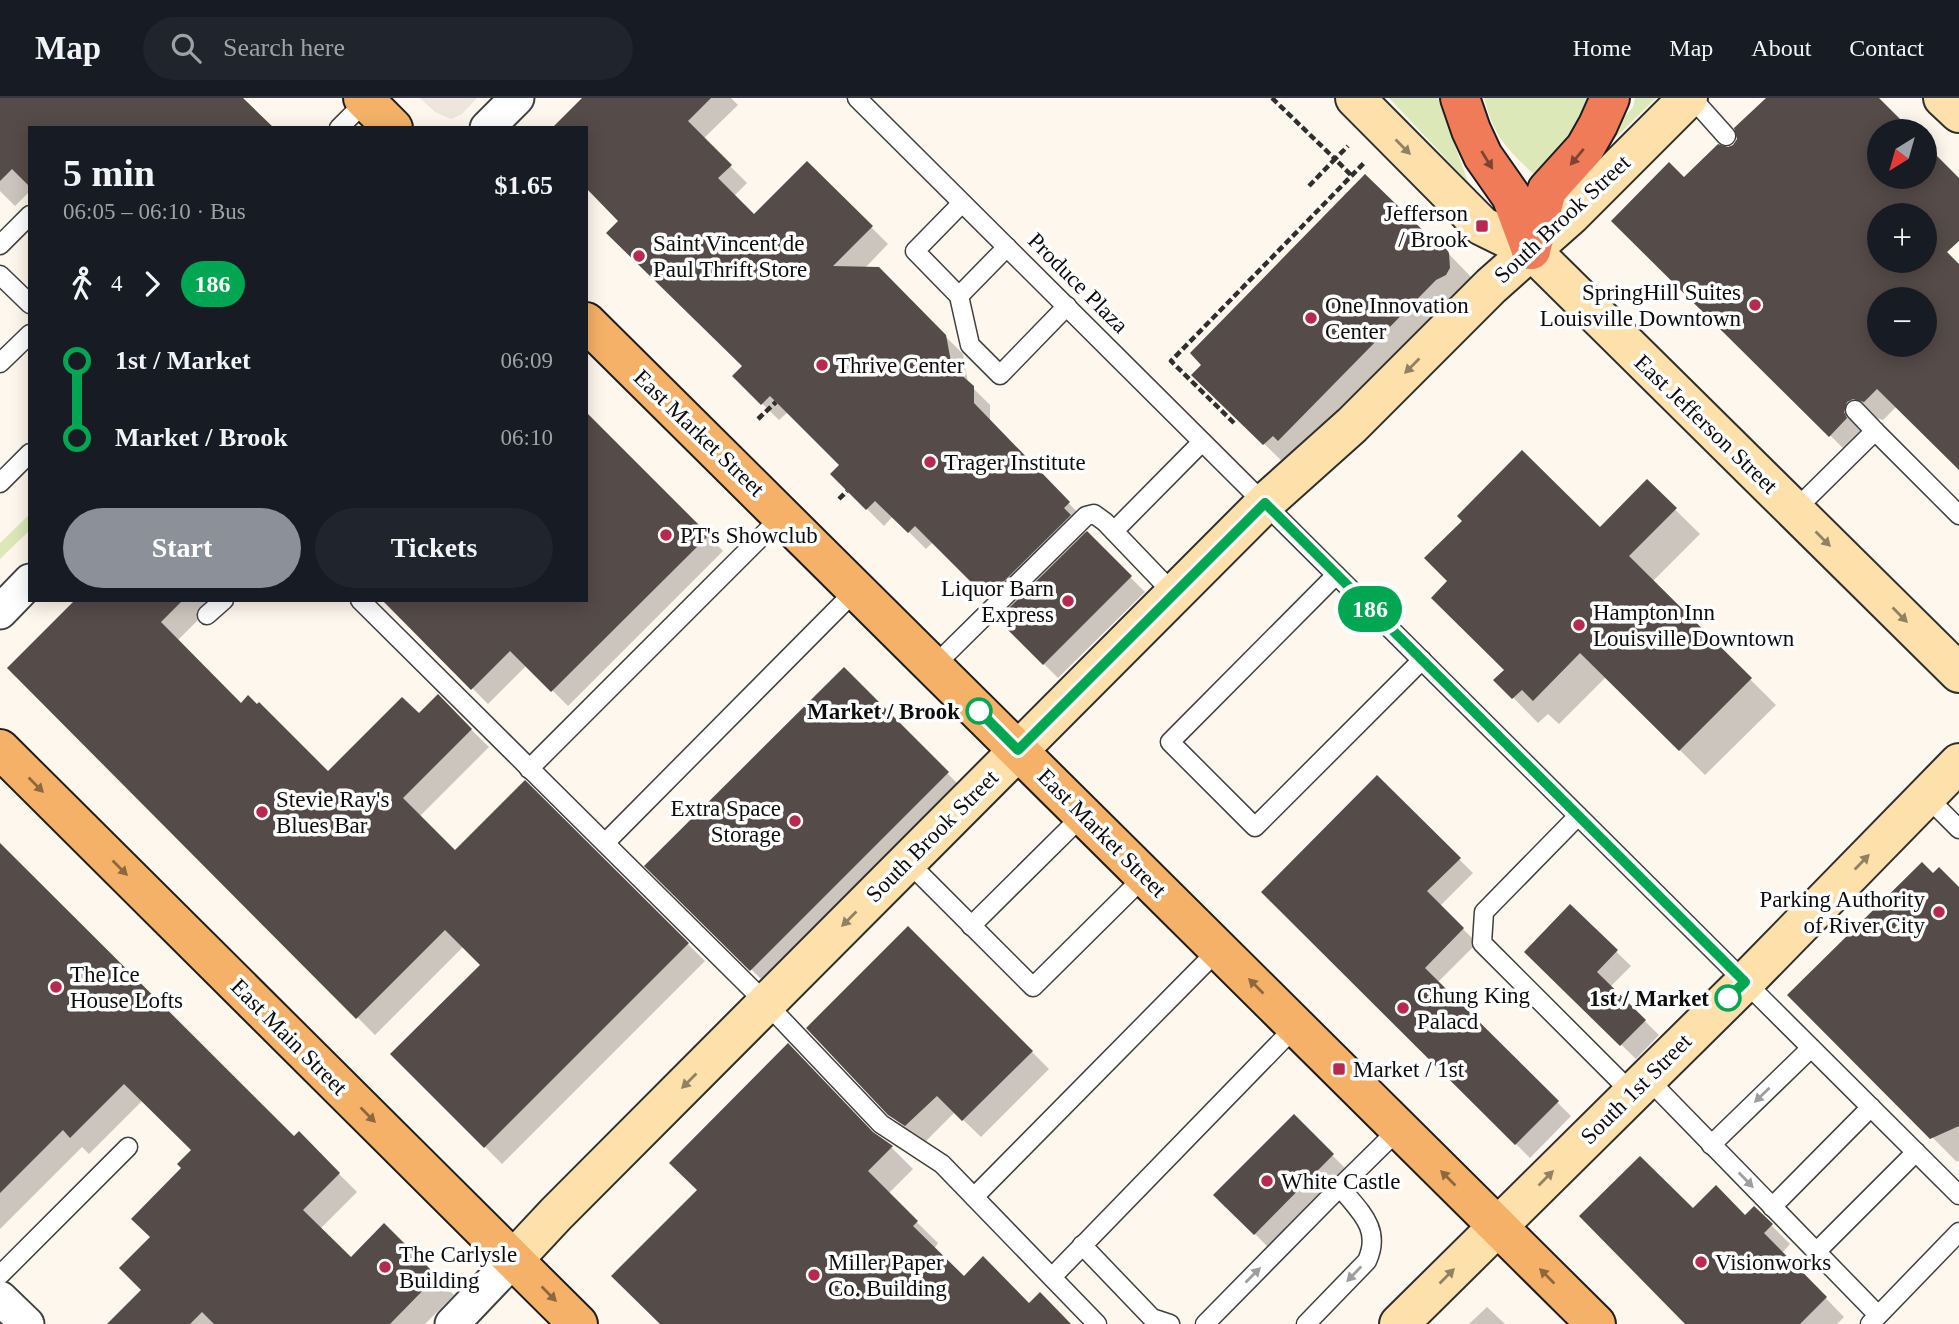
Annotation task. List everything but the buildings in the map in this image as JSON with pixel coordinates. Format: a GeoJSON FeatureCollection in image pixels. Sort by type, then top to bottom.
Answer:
{"type":"FeatureCollection","features":[{"type":"Feature","properties":{"kind":"highway"},"geometry":{"type":"LineString","coordinates":[[1460,98],[1483,156],[1511,195],[1531,250]]}},
{"type":"Feature","properties":{"kind":"highway"},"geometry":{"type":"LineString","coordinates":[[1531,250],[1547,190],[1585,148],[1610,98]]}},
{"type":"Feature","properties":{"kind":"main road"},"geometry":{"type":"LineString","coordinates":[[364,99],[391,126]]}},
{"type":"Feature","properties":{"kind":"main road","name":"East Market Street"},"geometry":{"type":"LineString","coordinates":[[588,324],[1596,1324]]}},
{"type":"Feature","properties":{"kind":"main road","name":"East Main Street"},"geometry":{"type":"LineString","coordinates":[[0,749],[579,1324]]}},
{"type":"Feature","properties":{"kind":"street"},"geometry":{"type":"LineString","coordinates":[[489,126],[517,98]]}},
{"type":"Feature","properties":{"kind":"street","name":"East Jefferson Street"},"geometry":{"type":"LineString","coordinates":[[1355,98],[1482,226],[1531,250],[1959,673]]}},
{"type":"Feature","properties":{"kind":"street","name":"South Brook Street"},"geometry":{"type":"LineString","coordinates":[[514,1259],[1265,503],[1352,425],[1491,286],[1571,215],[1690,98]]}},
{"type":"Feature","properties":{"kind":"street"},"geometry":{"type":"LineString","coordinates":[[1943,98],[1959,113]]}},
{"type":"Feature","properties":{"kind":"street"},"geometry":{"type":"LineString","coordinates":[[0,612],[28,583]]}},
{"type":"Feature","properties":{"kind":"street","name":"South 1st Street"},"geometry":{"type":"LineString","coordinates":[[1399,1324],[1745,982],[1959,763]]}},
{"type":"Feature","properties":{"kind":"street"},"geometry":{"type":"LineString","coordinates":[[452,1324],[514,1259]]}},
{"type":"Feature","properties":{"kind":"street"},"geometry":{"type":"LineString","coordinates":[[0,1298],[27,1324]]}},
{"type":"Feature","properties":{"kind":"lane","name":"Produce Plaza"},"geometry":{"type":"LineString","coordinates":[[857,98],[1959,1195]]}},
{"type":"Feature","properties":{"kind":"lane"},"geometry":{"type":"LineString","coordinates":[[1690,98],[1726,136]]}},
{"type":"Feature","properties":{"kind":"lane"},"geometry":{"type":"LineString","coordinates":[[341,126],[364,99]]}},
{"type":"Feature","properties":{"kind":"lane"},"geometry":{"type":"LineString","coordinates":[[962,203],[915,251],[959,296],[970,345],[1000,375],[1067,306]]}},
{"type":"Feature","properties":{"kind":"lane"},"geometry":{"type":"LineString","coordinates":[[0,245],[28,217]]}},
{"type":"Feature","properties":{"kind":"lane"},"geometry":{"type":"LineString","coordinates":[[959,296],[1007,247]]}},
{"type":"Feature","properties":{"kind":"lane"},"geometry":{"type":"LineString","coordinates":[[0,275],[28,302]]}},
{"type":"Feature","properties":{"kind":"lane"},"geometry":{"type":"LineString","coordinates":[[0,363],[28,336]]}},
{"type":"Feature","properties":{"kind":"lane"},"geometry":{"type":"LineString","coordinates":[[1855,411],[1959,515]]}},
{"type":"Feature","properties":{"kind":"lane"},"geometry":{"type":"LineString","coordinates":[[1794,510],[1875,431]]}},
{"type":"Feature","properties":{"kind":"lane"},"geometry":{"type":"LineString","coordinates":[[1114,531],[1202,442]]}},
{"type":"Feature","properties":{"kind":"lane"},"geometry":{"type":"LineString","coordinates":[[0,483],[28,455]]}},
{"type":"Feature","properties":{"kind":"lane"},"geometry":{"type":"LineString","coordinates":[[934,666],[1086,516],[1094,514],[1114,531],[1174,594]]}},
{"type":"Feature","properties":{"kind":"lane"},"geometry":{"type":"LineString","coordinates":[[529,769],[783,515]]}},
{"type":"Feature","properties":{"kind":"lane"},"geometry":{"type":"LineString","coordinates":[[1336,575],[1170,742],[1255,827],[1422,660]]}},
{"type":"Feature","properties":{"kind":"lane"},"geometry":{"type":"LineString","coordinates":[[605,844],[857,589]]}},
{"type":"Feature","properties":{"kind":"lane"},"geometry":{"type":"LineString","coordinates":[[207,615],[222,602]]}},
{"type":"Feature","properties":{"kind":"lane"},"geometry":{"type":"LineString","coordinates":[[362,602],[766,1003],[881,1124],[943,1164],[1097,1324]]}},
{"type":"Feature","properties":{"kind":"lane"},"geometry":{"type":"LineString","coordinates":[[1926,796],[1959,829]]}},
{"type":"Feature","properties":{"kind":"lane"},"geometry":{"type":"LineString","coordinates":[[971,926],[1083,814]]}},
{"type":"Feature","properties":{"kind":"lane"},"geometry":{"type":"LineString","coordinates":[[1578,816],[1484,912],[1482,943],[1639,1086],[1712,1144],[1816,1252],[1874,1320],[1959,1232]]}},
{"type":"Feature","properties":{"kind":"lane"},"geometry":{"type":"LineString","coordinates":[[907,861],[1033,987],[1145,876]]}},
{"type":"Feature","properties":{"kind":"lane"},"geometry":{"type":"LineString","coordinates":[[974,1197],[1219,950]]}},
{"type":"Feature","properties":{"kind":"lane"},"geometry":{"type":"LineString","coordinates":[[1052,1277],[1296,1026]]}},
{"type":"Feature","properties":{"kind":"lane"},"geometry":{"type":"LineString","coordinates":[[1712,1144],[1811,1048]]}},
{"type":"Feature","properties":{"kind":"lane"},"geometry":{"type":"LineString","coordinates":[[1772,1207],[1871,1107]]}},
{"type":"Feature","properties":{"kind":"lane"},"geometry":{"type":"LineString","coordinates":[[1205,1324],[1399,1129]]}},
{"type":"Feature","properties":{"kind":"lane"},"geometry":{"type":"LineString","coordinates":[[0,1275],[128,1147]]}},
{"type":"Feature","properties":{"kind":"lane"},"geometry":{"type":"LineString","coordinates":[[1816,1252],[1916,1152]]}},
{"type":"Feature","properties":{"kind":"lane"},"geometry":{"type":"LineString","coordinates":[[1306,1324],[1367,1261],[1371,1250],[1372,1233],[1367,1219],[1340,1187]]}},
{"type":"Feature","properties":{"kind":"lane"},"geometry":{"type":"LineString","coordinates":[[1082,1245],[1152,1318],[1170,1324]]}},
{"type":"Feature","properties":{"kind":"path"},"geometry":{"type":"LineString","coordinates":[[1272,98],[1352,176]]}},
{"type":"Feature","properties":{"kind":"path"},"geometry":{"type":"LineString","coordinates":[[1309,186],[1348,146]]}},
{"type":"Feature","properties":{"kind":"path"},"geometry":{"type":"LineString","coordinates":[[1234,423],[1171,361],[1364,163]]}},
{"type":"Feature","properties":{"kind":"path"},"geometry":{"type":"LineString","coordinates":[[758,419],[776,402]]}},
{"type":"Feature","properties":{"kind":"path"},"geometry":{"type":"LineString","coordinates":[[839,499],[847,491]]}},
{"type":"Feature","properties":{"kind":"green space"},"geometry":{"type":"Polygon","coordinates":[[[1389,98],[1438,98],[1468,182],[1389,98]]]}},
{"type":"Feature","properties":{"kind":"green space"},"geometry":{"type":"Polygon","coordinates":[[[1484,98],[1590,98],[1582,117],[1548,173],[1535,175],[1502,141],[1484,98]]]}},
{"type":"Feature","properties":{"kind":"green space"},"geometry":{"type":"Polygon","coordinates":[[[1635,98],[1656,98],[1603,150],[1599,146],[1633,107],[1635,98]]]}},
{"type":"Feature","properties":{"kind":"green space"},"geometry":{"type":"Polygon","coordinates":[[[28,516],[28,532],[0,559],[0,543],[28,516]]]}},
{"type":"Feature","properties":{"kind":"shaded area"},"geometry":{"type":"Polygon","coordinates":[[[420,98],[477,98],[462,114],[451,119],[435,112],[420,98]]]}},
{"type":"Feature","properties":{"kind":"bus line","name":"186"},"geometry":{"type":"LineString","coordinates":[[979,711],[1018,750],[1265,503],[1745,982],[1728,998]]}},
{"type":"Feature","properties":{"kind":"place","name":"Jefferson / Brook"},"geometry":{"type":"Point","coordinates":[1482,226]}},
{"type":"Feature","properties":{"kind":"place","name":"Saint Vincent de Paul Thrift Store"},"geometry":{"type":"Point","coordinates":[639,256]}},
{"type":"Feature","properties":{"kind":"place","name":"SpringHill Suites Louisville Downtown"},"geometry":{"type":"Point","coordinates":[1755,305]}},
{"type":"Feature","properties":{"kind":"place","name":"One Innovation Center"},"geometry":{"type":"Point","coordinates":[1311,318]}},
{"type":"Feature","properties":{"kind":"place","name":"Thrive Center"},"geometry":{"type":"Point","coordinates":[822,365]}},
{"type":"Feature","properties":{"kind":"place","name":"Trager Institute"},"geometry":{"type":"Point","coordinates":[930,462]}},
{"type":"Feature","properties":{"kind":"place","name":"PT's Showclub"},"geometry":{"type":"Point","coordinates":[666,535]}},
{"type":"Feature","properties":{"kind":"place","name":"Liquor Barn Express"},"geometry":{"type":"Point","coordinates":[1068,601]}},
{"type":"Feature","properties":{"kind":"place","name":"Hampton Inn Louisville Downtown"},"geometry":{"type":"Point","coordinates":[1579,625]}},
{"type":"Feature","properties":{"kind":"place","name":"Market / Brook"},"geometry":{"type":"Point","coordinates":[979,711]}},
{"type":"Feature","properties":{"kind":"place","name":"Stevie Ray's Blues Bar"},"geometry":{"type":"Point","coordinates":[262,812]}},
{"type":"Feature","properties":{"kind":"place","name":"Extra Space Storage"},"geometry":{"type":"Point","coordinates":[795,821]}},
{"type":"Feature","properties":{"kind":"place","name":"Parking Authority of River City"},"geometry":{"type":"Point","coordinates":[1939,912]}},
{"type":"Feature","properties":{"kind":"place","name":"The Ice House Lofts"},"geometry":{"type":"Point","coordinates":[56,987]}},
{"type":"Feature","properties":{"kind":"place","name":"1st / Market"},"geometry":{"type":"Point","coordinates":[1728,998]}},
{"type":"Feature","properties":{"kind":"place","name":"Chung King Palacd"},"geometry":{"type":"Point","coordinates":[1403,1008]}},
{"type":"Feature","properties":{"kind":"place","name":"Market / 1st"},"geometry":{"type":"Point","coordinates":[1339,1069]}},
{"type":"Feature","properties":{"kind":"place","name":"White Castle"},"geometry":{"type":"Point","coordinates":[1267,1181]}},
{"type":"Feature","properties":{"kind":"place","name":"Visionworks"},"geometry":{"type":"Point","coordinates":[1701,1262]}},
{"type":"Feature","properties":{"kind":"place","name":"The Carlysle Building"},"geometry":{"type":"Point","coordinates":[385,1267]}},
{"type":"Feature","properties":{"kind":"place","name":"Miller Paper Co. Building"},"geometry":{"type":"Point","coordinates":[814,1275]}}]}
